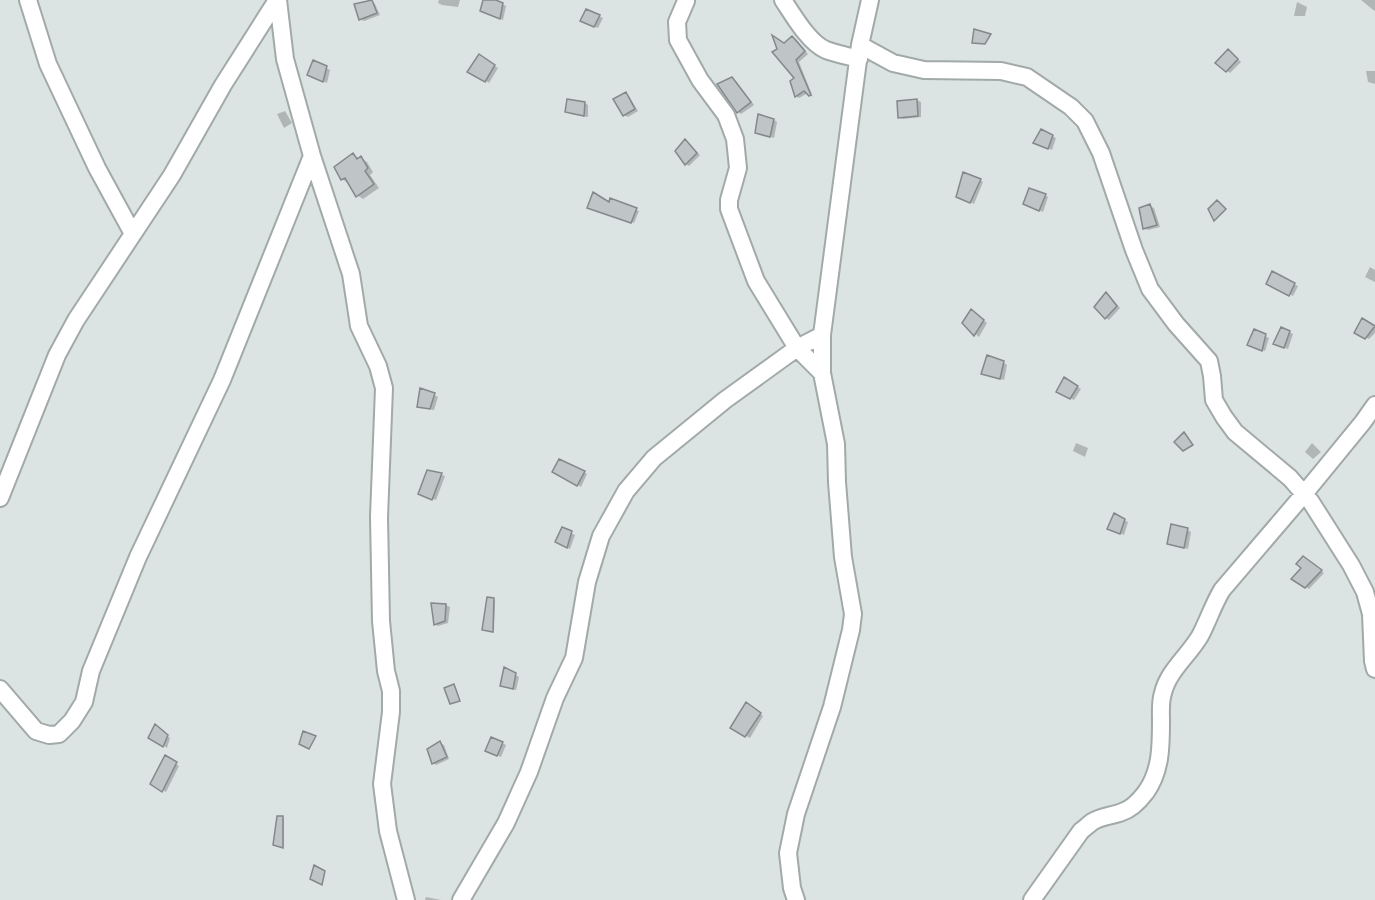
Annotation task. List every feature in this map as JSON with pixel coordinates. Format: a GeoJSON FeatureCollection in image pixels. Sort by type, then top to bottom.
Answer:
{"type":"FeatureCollection","features":[{"type":"Feature","properties":{"kind":"street"},"geometry":{"type":"LineString","coordinates":[[28,0],[48,64],[97,168],[133,234]]}},
{"type":"Feature","properties":{"kind":"street"},"geometry":{"type":"LineString","coordinates":[[0,498],[57,356],[76,320],[172,175],[223,86],[277,0]]}},
{"type":"Feature","properties":{"kind":"street"},"geometry":{"type":"LineString","coordinates":[[277,0],[285,59],[312,156],[351,274],[359,326],[378,366],[384,388],[379,517],[381,621],[386,671],[391,691],[391,712],[382,784],[388,831],[406,900]]}},
{"type":"Feature","properties":{"kind":"street"},"geometry":{"type":"LineString","coordinates":[[685,0],[677,22],[678,40],[700,80],[726,115],[735,139],[738,168],[729,200],[729,209],[756,281],[797,348],[822,373]]}},
{"type":"Feature","properties":{"kind":"street"},"geometry":{"type":"LineString","coordinates":[[783,0],[810,38],[827,50],[860,52],[893,63],[924,69],[1001,71],[1027,77],[1071,107],[1085,122],[1101,153],[1150,289],[1176,324],[1209,361],[1214,400],[1224,417],[1235,432],[1290,478],[1311,502],[1351,565],[1365,592],[1371,614],[1375,669]]}},
{"type":"Feature","properties":{"kind":"street"},"geometry":{"type":"LineString","coordinates":[[796,900],[792,888],[788,853],[796,814],[832,707],[853,614],[843,557],[836,444],[822,373],[822,335],[860,52],[870,0]]}},
{"type":"Feature","properties":{"kind":"street"},"geometry":{"type":"LineString","coordinates":[[0,689],[36,731],[49,735],[59,734],[66,728],[84,702],[91,671],[138,557],[222,380],[312,156]]}},
{"type":"Feature","properties":{"kind":"street"},"geometry":{"type":"LineString","coordinates":[[461,900],[506,823],[529,772],[555,699],[574,658],[587,582],[601,536],[626,491],[654,458],[724,400],[797,348],[822,335]]}},
{"type":"Feature","properties":{"kind":"street"},"geometry":{"type":"LineString","coordinates":[[1032,900],[1081,831],[1091,822],[1124,812],[1137,803],[1147,790],[1160,760],[1161,707],[1167,682],[1201,634],[1222,590],[1304,494],[1375,405]]}},
{"type":"Feature","properties":{"kind":"building"},"geometry":{"type":"Polygon","coordinates":[[[372,0],[377,13],[359,20],[354,4],[372,0]]]}},
{"type":"Feature","properties":{"kind":"building"},"geometry":{"type":"Polygon","coordinates":[[[483,0],[496,0],[503,3],[500,19],[480,11],[483,0]]]}},
{"type":"Feature","properties":{"kind":"building"},"geometry":{"type":"Polygon","coordinates":[[[586,9],[600,15],[594,27],[580,21],[586,9]]]}},
{"type":"Feature","properties":{"kind":"building"},"geometry":{"type":"Polygon","coordinates":[[[974,29],[991,34],[985,44],[972,43],[974,29]]]}},
{"type":"Feature","properties":{"kind":"building"},"geometry":{"type":"Polygon","coordinates":[[[772,35],[784,43],[792,36],[805,51],[796,60],[811,95],[809,96],[804,91],[795,97],[790,81],[794,78],[772,52],[777,49],[772,35]]]}},
{"type":"Feature","properties":{"kind":"building"},"geometry":{"type":"Polygon","coordinates":[[[1228,49],[1238,59],[1226,72],[1215,63],[1228,49]]]}},
{"type":"Feature","properties":{"kind":"building"},"geometry":{"type":"Polygon","coordinates":[[[479,54],[495,65],[485,82],[467,72],[479,54]]]}},
{"type":"Feature","properties":{"kind":"building"},"geometry":{"type":"Polygon","coordinates":[[[313,60],[327,66],[323,82],[307,75],[313,60]]]}},
{"type":"Feature","properties":{"kind":"building"},"geometry":{"type":"Polygon","coordinates":[[[732,77],[751,102],[737,113],[717,84],[732,77]]]}},
{"type":"Feature","properties":{"kind":"building"},"geometry":{"type":"Polygon","coordinates":[[[626,92],[635,109],[623,116],[613,99],[626,92]]]}},
{"type":"Feature","properties":{"kind":"building"},"geometry":{"type":"Polygon","coordinates":[[[567,99],[585,102],[584,116],[565,112],[567,99]]]}},
{"type":"Feature","properties":{"kind":"building"},"geometry":{"type":"Polygon","coordinates":[[[917,99],[918,116],[898,118],[897,101],[917,99]]]}},
{"type":"Feature","properties":{"kind":"building"},"geometry":{"type":"Polygon","coordinates":[[[758,114],[774,119],[770,137],[755,133],[758,114]]]}},
{"type":"Feature","properties":{"kind":"building"},"geometry":{"type":"Polygon","coordinates":[[[1041,129],[1053,135],[1048,149],[1033,143],[1041,129]]]}},
{"type":"Feature","properties":{"kind":"building"},"geometry":{"type":"Polygon","coordinates":[[[685,139],[697,153],[685,165],[675,151],[685,139]]]}},
{"type":"Feature","properties":{"kind":"building"},"geometry":{"type":"Polygon","coordinates":[[[353,153],[357,159],[361,156],[368,168],[365,171],[374,184],[356,197],[345,178],[341,180],[334,167],[353,153]]]}},
{"type":"Feature","properties":{"kind":"building"},"geometry":{"type":"Polygon","coordinates":[[[963,172],[981,179],[970,203],[956,197],[963,172]]]}},
{"type":"Feature","properties":{"kind":"building"},"geometry":{"type":"Polygon","coordinates":[[[1029,188],[1046,194],[1039,211],[1023,204],[1029,188]]]}},
{"type":"Feature","properties":{"kind":"building"},"geometry":{"type":"Polygon","coordinates":[[[593,192],[609,202],[610,198],[637,208],[631,223],[587,208],[593,192]]]}},
{"type":"Feature","properties":{"kind":"building"},"geometry":{"type":"Polygon","coordinates":[[[1217,200],[1226,209],[1214,221],[1208,209],[1217,200]]]}},
{"type":"Feature","properties":{"kind":"building"},"geometry":{"type":"Polygon","coordinates":[[[1150,204],[1157,225],[1143,229],[1139,208],[1150,204]]]}},
{"type":"Feature","properties":{"kind":"building"},"geometry":{"type":"Polygon","coordinates":[[[1272,271],[1295,283],[1289,296],[1266,284],[1272,271]]]}},
{"type":"Feature","properties":{"kind":"building"},"geometry":{"type":"Polygon","coordinates":[[[1106,292],[1117,306],[1105,319],[1094,307],[1106,292]]]}},
{"type":"Feature","properties":{"kind":"building"},"geometry":{"type":"Polygon","coordinates":[[[971,309],[984,320],[974,336],[962,323],[971,309]]]}},
{"type":"Feature","properties":{"kind":"building"},"geometry":{"type":"Polygon","coordinates":[[[1362,318],[1375,326],[1365,339],[1354,333],[1362,318]]]}},
{"type":"Feature","properties":{"kind":"building"},"geometry":{"type":"Polygon","coordinates":[[[1281,327],[1290,331],[1284,348],[1273,344],[1281,327]]]}},
{"type":"Feature","properties":{"kind":"building"},"geometry":{"type":"Polygon","coordinates":[[[1254,329],[1266,334],[1262,351],[1247,345],[1254,329]]]}},
{"type":"Feature","properties":{"kind":"building"},"geometry":{"type":"Polygon","coordinates":[[[987,355],[1004,361],[1000,379],[981,374],[987,355]]]}},
{"type":"Feature","properties":{"kind":"building"},"geometry":{"type":"Polygon","coordinates":[[[1064,377],[1078,386],[1070,399],[1056,392],[1064,377]]]}},
{"type":"Feature","properties":{"kind":"building"},"geometry":{"type":"Polygon","coordinates":[[[420,388],[435,393],[430,409],[417,407],[420,388]]]}},
{"type":"Feature","properties":{"kind":"building"},"geometry":{"type":"Polygon","coordinates":[[[1184,432],[1193,445],[1183,451],[1174,442],[1184,432]]]}},
{"type":"Feature","properties":{"kind":"building"},"geometry":{"type":"Polygon","coordinates":[[[559,459],[585,471],[577,486],[552,472],[559,459]]]}},
{"type":"Feature","properties":{"kind":"building"},"geometry":{"type":"Polygon","coordinates":[[[427,470],[442,473],[432,500],[418,494],[427,470]]]}},
{"type":"Feature","properties":{"kind":"building"},"geometry":{"type":"Polygon","coordinates":[[[1114,513],[1125,519],[1120,534],[1107,529],[1114,513]]]}},
{"type":"Feature","properties":{"kind":"building"},"geometry":{"type":"Polygon","coordinates":[[[1171,524],[1188,528],[1184,548],[1167,544],[1171,524]]]}},
{"type":"Feature","properties":{"kind":"building"},"geometry":{"type":"Polygon","coordinates":[[[562,527],[572,531],[567,548],[555,542],[562,527]]]}},
{"type":"Feature","properties":{"kind":"building"},"geometry":{"type":"Polygon","coordinates":[[[1303,556],[1322,570],[1305,588],[1291,579],[1301,568],[1296,564],[1303,556]]]}},
{"type":"Feature","properties":{"kind":"building"},"geometry":{"type":"Polygon","coordinates":[[[487,597],[494,598],[493,632],[482,630],[487,597]]]}},
{"type":"Feature","properties":{"kind":"building"},"geometry":{"type":"Polygon","coordinates":[[[431,603],[446,604],[445,621],[434,625],[431,603]]]}},
{"type":"Feature","properties":{"kind":"building"},"geometry":{"type":"Polygon","coordinates":[[[504,667],[516,673],[513,689],[500,686],[504,667]]]}},
{"type":"Feature","properties":{"kind":"building"},"geometry":{"type":"Polygon","coordinates":[[[454,684],[460,701],[450,704],[444,688],[454,684]]]}},
{"type":"Feature","properties":{"kind":"building"},"geometry":{"type":"Polygon","coordinates":[[[746,702],[761,713],[745,737],[730,728],[746,702]]]}},
{"type":"Feature","properties":{"kind":"building"},"geometry":{"type":"Polygon","coordinates":[[[155,724],[168,735],[163,747],[148,738],[155,724]]]}},
{"type":"Feature","properties":{"kind":"building"},"geometry":{"type":"Polygon","coordinates":[[[303,731],[316,736],[309,749],[299,744],[303,731]]]}},
{"type":"Feature","properties":{"kind":"building"},"geometry":{"type":"Polygon","coordinates":[[[491,737],[503,742],[497,756],[485,751],[491,737]]]}},
{"type":"Feature","properties":{"kind":"building"},"geometry":{"type":"Polygon","coordinates":[[[440,741],[447,757],[432,764],[427,749],[440,741]]]}},
{"type":"Feature","properties":{"kind":"building"},"geometry":{"type":"Polygon","coordinates":[[[165,755],[177,762],[162,792],[150,784],[165,755]]]}},
{"type":"Feature","properties":{"kind":"building"},"geometry":{"type":"Polygon","coordinates":[[[277,816],[283,816],[283,848],[273,845],[277,816]]]}},
{"type":"Feature","properties":{"kind":"building"},"geometry":{"type":"Polygon","coordinates":[[[314,865],[325,871],[322,885],[310,879],[314,865]]]}}]}
